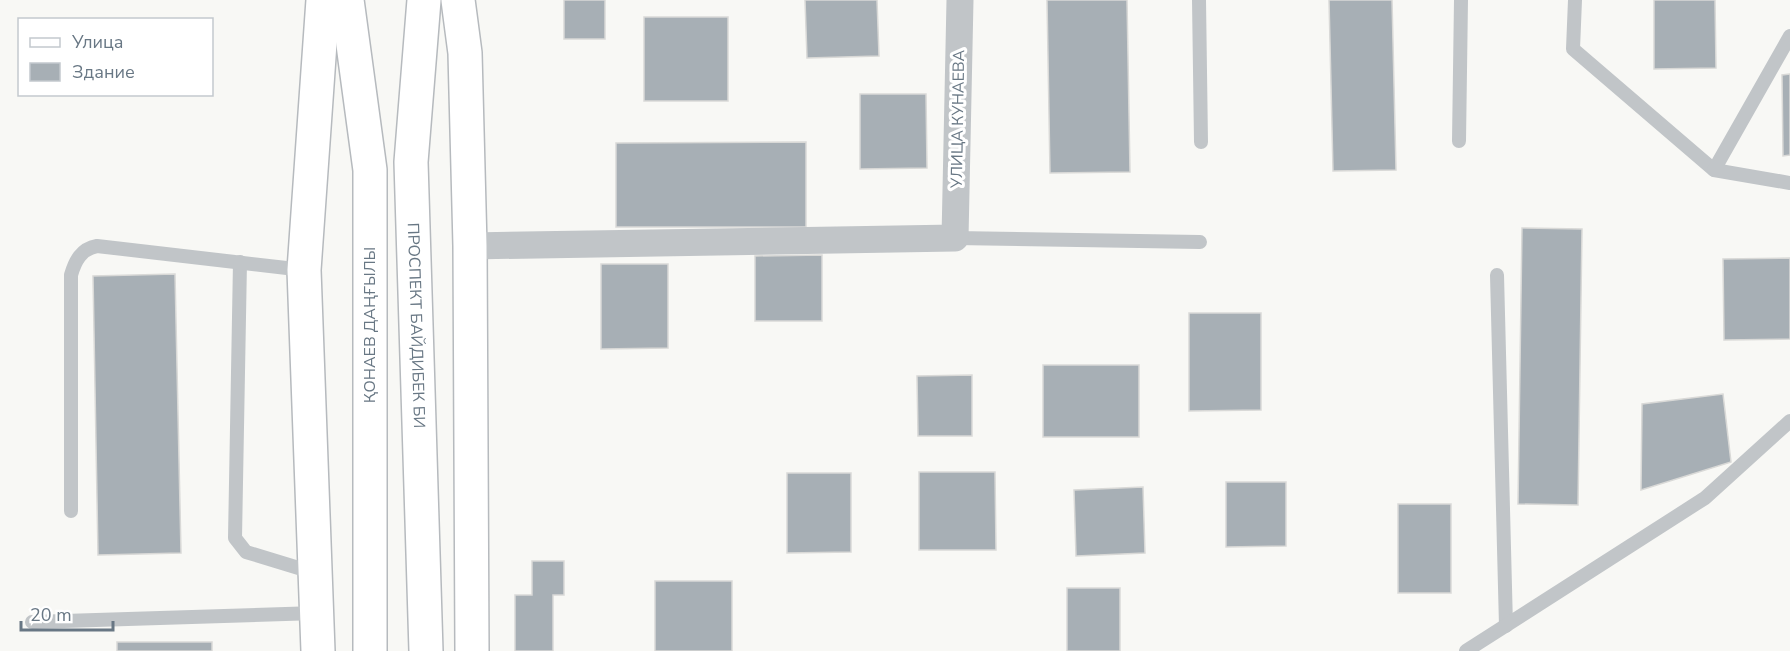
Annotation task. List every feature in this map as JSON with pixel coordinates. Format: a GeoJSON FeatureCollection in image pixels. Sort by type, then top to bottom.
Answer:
{"type":"FeatureCollection","features":[{"type":"Feature","properties":{"kind":"main road"},"geometry":{"type":"LineString","coordinates":[[318,651],[304,270],[323,0]]}},
{"type":"Feature","properties":{"kind":"main road","name":"ҚОНАЕВ ДАҢҒЫЛЫ"},"geometry":{"type":"LineString","coordinates":[[347,0],[370,170],[370,651]]}},
{"type":"Feature","properties":{"kind":"main road","name":"ПРОСПЕКТ БАЙДИБЕК БИ"},"geometry":{"type":"LineString","coordinates":[[424,0],[411,162],[426,651]]}},
{"type":"Feature","properties":{"kind":"main road"},"geometry":{"type":"LineString","coordinates":[[458,0],[465,53],[470,246],[472,651]]}},
{"type":"Feature","properties":{"kind":"street","name":"УЛИЦА КУНАЕВА"},"geometry":{"type":"LineString","coordinates":[[955,238],[960,0]]}},
{"type":"Feature","properties":{"kind":"street"},"geometry":{"type":"LineString","coordinates":[[470,246],[955,238]]}},
{"type":"Feature","properties":{"kind":"lane"},"geometry":{"type":"LineString","coordinates":[[1199,0],[1201,142]]}},
{"type":"Feature","properties":{"kind":"lane"},"geometry":{"type":"LineString","coordinates":[[1459,141],[1461,0]]}},
{"type":"Feature","properties":{"kind":"lane"},"geometry":{"type":"LineString","coordinates":[[1575,0],[1573,49],[1714,170],[1790,183]]}},
{"type":"Feature","properties":{"kind":"lane"},"geometry":{"type":"LineString","coordinates":[[1714,170],[1790,36]]}},
{"type":"Feature","properties":{"kind":"lane"},"geometry":{"type":"LineString","coordinates":[[955,238],[1200,242]]}},
{"type":"Feature","properties":{"kind":"lane"},"geometry":{"type":"LineString","coordinates":[[71,511],[71,275],[74,265],[87,248],[97,246],[304,270]]}},
{"type":"Feature","properties":{"kind":"lane"},"geometry":{"type":"LineString","coordinates":[[240,262],[235,538],[246,552],[315,573]]}},
{"type":"Feature","properties":{"kind":"lane"},"geometry":{"type":"LineString","coordinates":[[1497,275],[1506,626]]}},
{"type":"Feature","properties":{"kind":"lane"},"geometry":{"type":"LineString","coordinates":[[1466,651],[1705,498],[1790,421]]}},
{"type":"Feature","properties":{"kind":"lane"},"geometry":{"type":"LineString","coordinates":[[32,622],[317,613]]}},
{"type":"Feature","properties":{"kind":"building"},"geometry":{"type":"Polygon","coordinates":[[[564,0],[605,0],[605,39],[564,39],[564,0]]]}},
{"type":"Feature","properties":{"kind":"building"},"geometry":{"type":"Polygon","coordinates":[[[805,0],[877,0],[879,56],[807,58],[805,0]]]}},
{"type":"Feature","properties":{"kind":"building"},"geometry":{"type":"Polygon","coordinates":[[[1047,0],[1127,0],[1130,172],[1050,173],[1047,0]]]}},
{"type":"Feature","properties":{"kind":"building"},"geometry":{"type":"Polygon","coordinates":[[[1329,0],[1392,0],[1396,170],[1333,171],[1329,0]]]}},
{"type":"Feature","properties":{"kind":"building"},"geometry":{"type":"Polygon","coordinates":[[[1654,0],[1715,0],[1716,68],[1654,69],[1654,0]]]}},
{"type":"Feature","properties":{"kind":"building"},"geometry":{"type":"Polygon","coordinates":[[[644,17],[728,17],[728,101],[644,101],[644,17]]]}},
{"type":"Feature","properties":{"kind":"building"},"geometry":{"type":"Polygon","coordinates":[[[1790,74],[1790,155],[1783,156],[1782,75],[1790,74]]]}},
{"type":"Feature","properties":{"kind":"building"},"geometry":{"type":"Polygon","coordinates":[[[860,94],[926,94],[927,168],[860,169],[860,94]]]}},
{"type":"Feature","properties":{"kind":"building"},"geometry":{"type":"Polygon","coordinates":[[[806,142],[806,227],[616,227],[616,143],[806,142]]]}},
{"type":"Feature","properties":{"kind":"building"},"geometry":{"type":"Polygon","coordinates":[[[1522,228],[1582,229],[1578,505],[1518,504],[1522,228]]]}},
{"type":"Feature","properties":{"kind":"building"},"geometry":{"type":"Polygon","coordinates":[[[822,255],[822,321],[755,321],[755,256],[822,255]]]}},
{"type":"Feature","properties":{"kind":"building"},"geometry":{"type":"Polygon","coordinates":[[[1790,258],[1790,339],[1724,340],[1723,259],[1790,258]]]}},
{"type":"Feature","properties":{"kind":"building"},"geometry":{"type":"Polygon","coordinates":[[[601,264],[668,264],[668,348],[601,349],[601,264]]]}},
{"type":"Feature","properties":{"kind":"building"},"geometry":{"type":"Polygon","coordinates":[[[175,274],[181,553],[98,555],[93,276],[175,274]]]}},
{"type":"Feature","properties":{"kind":"building"},"geometry":{"type":"Polygon","coordinates":[[[1189,313],[1261,313],[1261,410],[1189,411],[1189,313]]]}},
{"type":"Feature","properties":{"kind":"building"},"geometry":{"type":"Polygon","coordinates":[[[1043,365],[1139,365],[1139,437],[1043,437],[1043,365]]]}},
{"type":"Feature","properties":{"kind":"building"},"geometry":{"type":"Polygon","coordinates":[[[972,375],[972,436],[918,436],[917,376],[972,375]]]}},
{"type":"Feature","properties":{"kind":"building"},"geometry":{"type":"Polygon","coordinates":[[[1723,394],[1731,462],[1641,490],[1642,404],[1723,394]]]}},
{"type":"Feature","properties":{"kind":"building"},"geometry":{"type":"Polygon","coordinates":[[[919,472],[995,472],[996,550],[919,550],[919,472]]]}},
{"type":"Feature","properties":{"kind":"building"},"geometry":{"type":"Polygon","coordinates":[[[787,473],[851,473],[851,552],[787,553],[787,473]]]}},
{"type":"Feature","properties":{"kind":"building"},"geometry":{"type":"Polygon","coordinates":[[[1226,482],[1286,482],[1286,546],[1226,547],[1226,482]]]}},
{"type":"Feature","properties":{"kind":"building"},"geometry":{"type":"Polygon","coordinates":[[[1143,487],[1145,553],[1076,556],[1074,490],[1143,487]]]}},
{"type":"Feature","properties":{"kind":"building"},"geometry":{"type":"Polygon","coordinates":[[[1398,504],[1451,504],[1451,593],[1398,593],[1398,504]]]}},
{"type":"Feature","properties":{"kind":"building"},"geometry":{"type":"Polygon","coordinates":[[[532,561],[564,561],[564,595],[553,595],[553,651],[515,651],[515,595],[532,595],[532,561]]]}},
{"type":"Feature","properties":{"kind":"building"},"geometry":{"type":"Polygon","coordinates":[[[655,581],[732,581],[732,651],[655,651],[655,581]]]}},
{"type":"Feature","properties":{"kind":"building"},"geometry":{"type":"Polygon","coordinates":[[[1067,588],[1120,588],[1120,651],[1067,651],[1067,588]]]}},
{"type":"Feature","properties":{"kind":"building"},"geometry":{"type":"Polygon","coordinates":[[[117,642],[212,642],[212,651],[117,651],[117,642]]]}}]}
